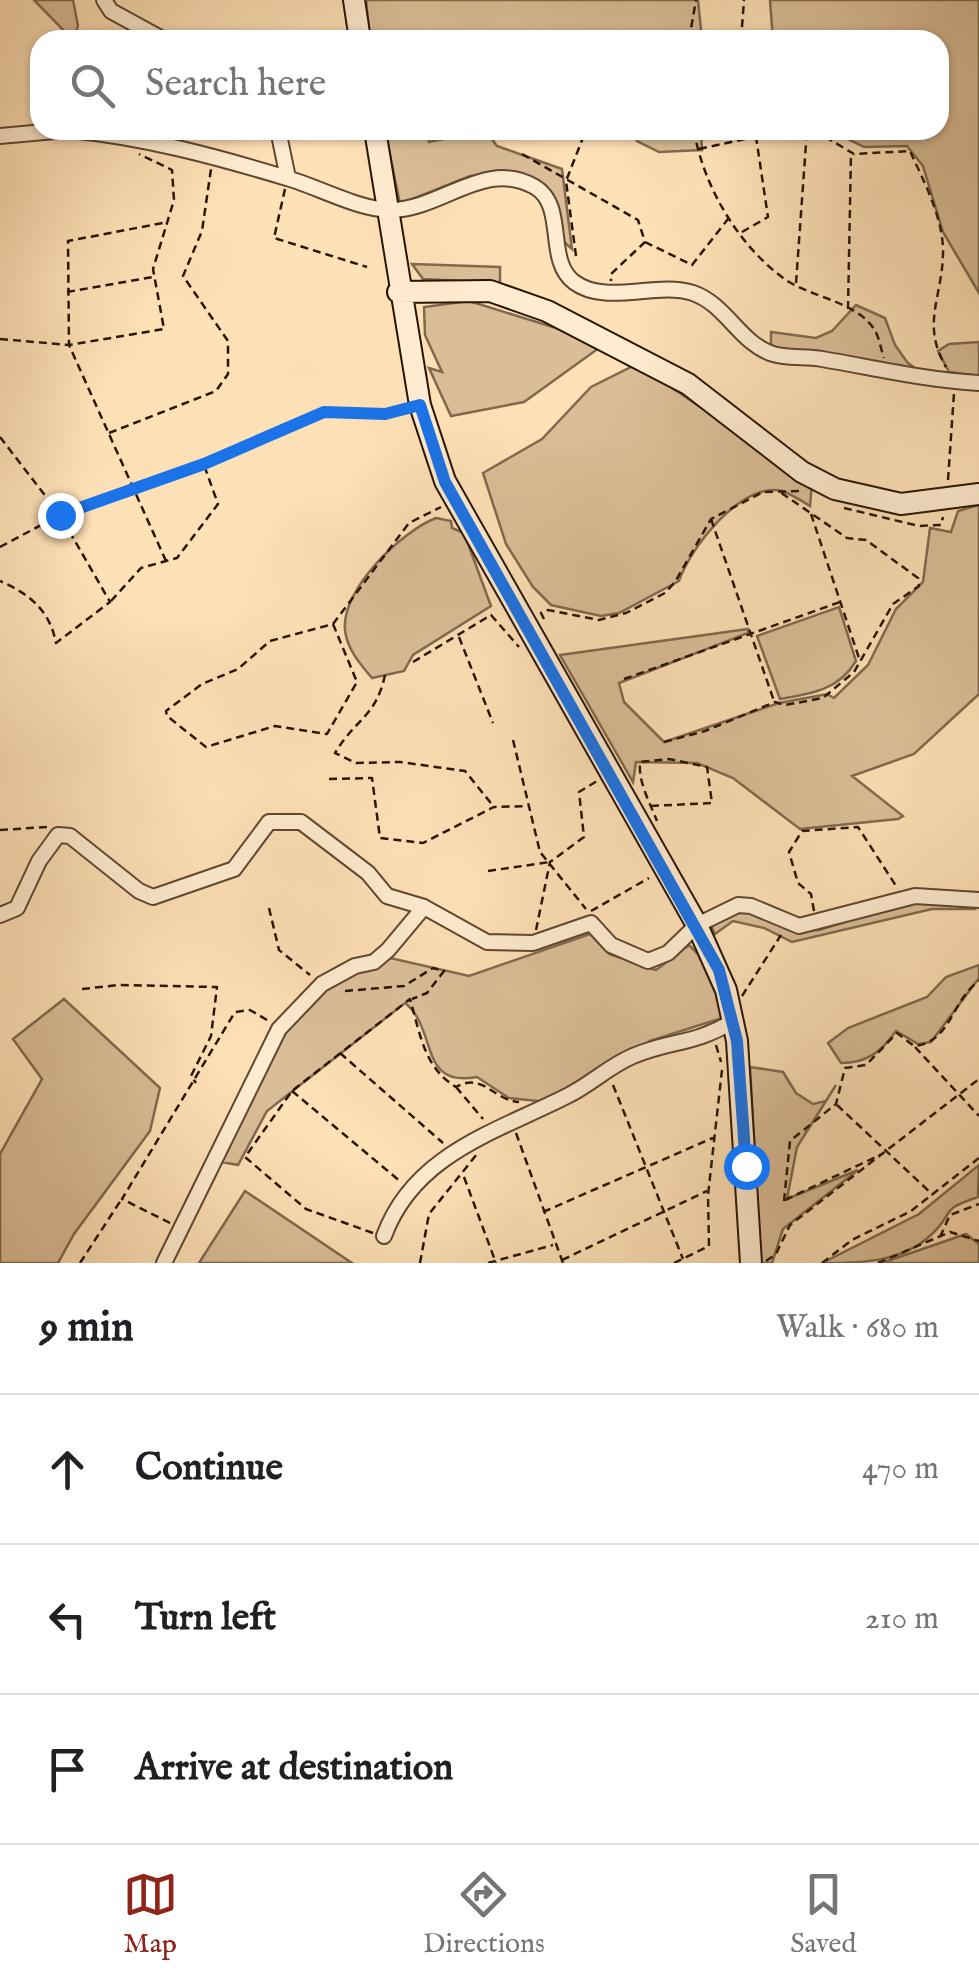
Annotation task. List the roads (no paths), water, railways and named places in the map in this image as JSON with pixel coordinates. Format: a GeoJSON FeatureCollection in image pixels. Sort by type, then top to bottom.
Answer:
{"type":"FeatureCollection","features":[{"type":"Feature","properties":{"kind":"street"},"geometry":{"type":"LineString","coordinates":[[104,0],[111,11],[146,30]]}},
{"type":"Feature","properties":{"kind":"street"},"geometry":{"type":"LineString","coordinates":[[354,0],[358,30]]}},
{"type":"Feature","properties":{"kind":"street"},"geometry":{"type":"LineString","coordinates":[[0,136],[30,133]]}},
{"type":"Feature","properties":{"kind":"street"},"geometry":{"type":"LineString","coordinates":[[142,140],[288,178],[388,210],[446,199],[480,179],[509,179],[534,187],[550,209],[561,266],[575,283],[611,292],[663,288],[694,294],[716,306],[756,345],[772,354],[889,374],[979,384]]}},
{"type":"Feature","properties":{"kind":"street"},"geometry":{"type":"LineString","coordinates":[[280,140],[288,178]]}},
{"type":"Feature","properties":{"kind":"street"},"geometry":{"type":"LineString","coordinates":[[377,140],[398,292],[426,433],[456,500],[719,970],[733,1016],[742,1081],[754,1263]]}},
{"type":"Feature","properties":{"kind":"street"},"geometry":{"type":"LineString","coordinates":[[398,292],[490,292],[547,311],[688,384],[802,472],[835,489],[901,504],[979,494]]}},
{"type":"Feature","properties":{"kind":"street"},"geometry":{"type":"LineString","coordinates":[[0,914],[17,908],[44,851],[58,835],[70,836],[139,892],[153,896],[234,870],[269,822],[301,822],[368,873],[387,896],[424,908],[487,942],[533,943],[591,923],[610,945],[648,961],[668,954],[697,925],[738,905],[790,921],[816,924],[904,898],[979,900]]}},
{"type":"Feature","properties":{"kind":"street"},"geometry":{"type":"LineString","coordinates":[[164,1263],[281,1028],[322,984],[355,966],[374,962],[424,908]]}},
{"type":"Feature","properties":{"kind":"street"},"geometry":{"type":"LineString","coordinates":[[384,1236],[410,1190],[451,1151],[512,1124],[634,1055],[713,1034],[733,1016]]}}]}
